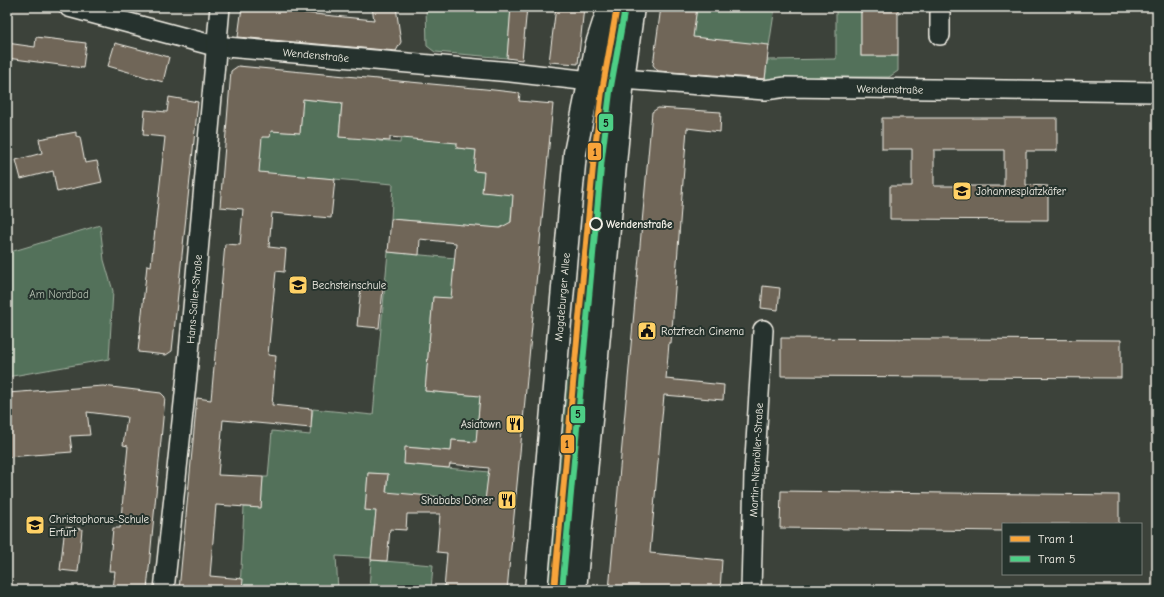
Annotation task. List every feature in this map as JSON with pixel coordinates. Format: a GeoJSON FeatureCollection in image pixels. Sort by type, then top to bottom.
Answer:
{"type":"FeatureCollection","features":[{"type":"Feature","properties":{"kind":"main road","name":"Magdeburger Allee"},"geometry":{"type":"LineString","coordinates":[[536,590],[575,153],[598,44],[609,7]]}},
{"type":"Feature","properties":{"kind":"main road"},"geometry":{"type":"LineString","coordinates":[[575,590],[623,79],[632,7]]}},
{"type":"Feature","properties":{"kind":"street","name":"Wendenstraße"},"geometry":{"type":"LineString","coordinates":[[69,7],[215,46],[511,72],[590,82]]}},
{"type":"Feature","properties":{"kind":"street","name":"Hans-Sailer-Straße"},"geometry":{"type":"LineString","coordinates":[[164,590],[187,375],[215,46],[220,7]]}},
{"type":"Feature","properties":{"kind":"street"},"geometry":{"type":"LineString","coordinates":[[940,7],[940,35]]}},
{"type":"Feature","properties":{"kind":"street","name":"Wendenstraße"},"geometry":{"type":"LineString","coordinates":[[623,79],[765,90],[786,87],[1157,92]]}},
{"type":"Feature","properties":{"kind":"street","name":"Martin-Niemöller-Straße"},"geometry":{"type":"LineString","coordinates":[[751,590],[754,474],[763,330]]}},
{"type":"Feature","properties":{"kind":"green space"},"geometry":{"type":"Polygon","coordinates":[[[426,7],[511,7],[507,58],[435,52],[427,46],[426,7]]]}},
{"type":"Feature","properties":{"kind":"green space"},"geometry":{"type":"Polygon","coordinates":[[[697,7],[775,7],[769,46],[683,45],[687,18],[695,19],[697,7]]]}},
{"type":"Feature","properties":{"kind":"green space"},"geometry":{"type":"Polygon","coordinates":[[[836,7],[861,7],[861,56],[898,56],[898,71],[889,77],[821,77],[765,81],[767,60],[836,59],[836,7]]]}},
{"type":"Feature","properties":{"kind":"green space"},"geometry":{"type":"Polygon","coordinates":[[[292,98],[342,103],[339,137],[350,138],[379,134],[379,141],[400,143],[403,108],[459,116],[457,148],[476,150],[474,171],[512,175],[514,184],[510,229],[391,219],[393,184],[251,172],[257,136],[270,137],[271,129],[272,131],[300,133],[302,111],[292,98]]]}},
{"type":"Feature","properties":{"kind":"green space"},"geometry":{"type":"Polygon","coordinates":[[[595,164],[600,164],[582,362],[577,362],[595,164]]]}},
{"type":"Feature","properties":{"kind":"green space","name":"Am Nordbad"},"geometry":{"type":"Polygon","coordinates":[[[100,225],[104,260],[113,291],[109,359],[7,377],[7,253],[100,225]]]}},
{"type":"Feature","properties":{"kind":"green space"},"geometry":{"type":"Polygon","coordinates":[[[388,252],[455,258],[456,299],[433,297],[425,391],[480,396],[475,454],[470,453],[471,441],[452,440],[451,451],[406,447],[404,464],[489,472],[485,501],[385,512],[388,474],[368,473],[365,510],[376,511],[371,558],[336,556],[338,590],[240,590],[244,507],[261,507],[263,477],[268,477],[272,431],[310,435],[313,409],[373,415],[388,252]]]}},
{"type":"Feature","properties":{"kind":"green space"},"geometry":{"type":"Polygon","coordinates":[[[566,370],[590,372],[568,590],[542,590],[566,370]]]}},
{"type":"Feature","properties":{"kind":"green space"},"geometry":{"type":"Polygon","coordinates":[[[371,560],[433,565],[431,590],[369,590],[371,560]]]}},
{"type":"Feature","properties":{"kind":"building"},"geometry":{"type":"Polygon","coordinates":[[[242,7],[282,7],[304,13],[374,20],[372,7],[396,7],[401,42],[396,51],[238,37],[242,7]]]}},
{"type":"Feature","properties":{"kind":"building"},"geometry":{"type":"Polygon","coordinates":[[[511,7],[527,7],[522,60],[507,58],[511,7]]]}},
{"type":"Feature","properties":{"kind":"building"},"geometry":{"type":"Polygon","coordinates":[[[556,7],[584,7],[578,64],[549,62],[556,7]]]}},
{"type":"Feature","properties":{"kind":"building"},"geometry":{"type":"Polygon","coordinates":[[[661,7],[697,7],[693,37],[769,45],[765,79],[658,71],[653,65],[661,7]]]}},
{"type":"Feature","properties":{"kind":"building"},"geometry":{"type":"Polygon","coordinates":[[[861,7],[898,7],[898,56],[861,56],[861,7]]]}},
{"type":"Feature","properties":{"kind":"building"},"geometry":{"type":"Polygon","coordinates":[[[36,37],[86,43],[83,68],[7,58],[7,43],[35,47],[36,37]]]}},
{"type":"Feature","properties":{"kind":"building"},"geometry":{"type":"Polygon","coordinates":[[[115,43],[169,57],[163,82],[108,66],[115,43]]]}},
{"type":"Feature","properties":{"kind":"building"},"geometry":{"type":"Polygon","coordinates":[[[238,66],[520,93],[519,101],[553,104],[507,590],[444,590],[447,553],[437,552],[440,514],[407,514],[406,530],[390,529],[387,561],[371,560],[376,511],[365,510],[368,473],[388,474],[386,492],[485,501],[489,468],[450,464],[449,468],[404,464],[405,447],[451,451],[452,440],[476,442],[480,396],[425,391],[433,297],[451,298],[456,243],[420,239],[419,255],[388,252],[391,219],[500,228],[511,222],[513,195],[482,192],[484,172],[474,171],[476,150],[457,148],[457,143],[390,137],[390,141],[339,137],[342,103],[303,99],[300,133],[271,131],[270,137],[262,137],[259,172],[335,179],[331,218],[272,213],[269,247],[286,249],[284,272],[276,271],[268,355],[276,356],[272,405],[312,409],[311,428],[223,420],[218,475],[263,477],[261,508],[216,505],[210,576],[243,579],[242,590],[179,590],[197,398],[211,400],[225,244],[240,245],[243,209],[220,207],[231,71],[238,66]]]}},
{"type":"Feature","properties":{"kind":"building"},"geometry":{"type":"Polygon","coordinates":[[[169,97],[198,102],[172,351],[166,355],[138,352],[147,265],[151,266],[165,137],[143,135],[145,110],[167,112],[169,97]]]}},
{"type":"Feature","properties":{"kind":"building"},"geometry":{"type":"Polygon","coordinates":[[[658,108],[721,112],[720,132],[687,128],[671,343],[669,343],[666,379],[724,385],[723,400],[664,395],[650,553],[722,560],[720,590],[646,588],[646,590],[609,590],[652,112],[658,108]]]}},
{"type":"Feature","properties":{"kind":"building"},"geometry":{"type":"Polygon","coordinates":[[[882,118],[1057,118],[1057,151],[1026,151],[1026,185],[1048,186],[1048,220],[890,219],[890,186],[912,186],[912,149],[882,149],[882,118]],[[934,150],[934,186],[1004,186],[1004,150],[934,150]]]}},
{"type":"Feature","properties":{"kind":"building"},"geometry":{"type":"Polygon","coordinates":[[[76,132],[76,136],[80,137],[85,163],[97,161],[102,182],[57,192],[53,171],[21,179],[16,160],[42,153],[39,139],[76,132]]]}},
{"type":"Feature","properties":{"kind":"building"},"geometry":{"type":"Polygon","coordinates":[[[763,286],[780,288],[778,310],[761,308],[763,286]]]}},
{"type":"Feature","properties":{"kind":"building"},"geometry":{"type":"Polygon","coordinates":[[[361,287],[383,289],[379,328],[357,326],[361,287]]]}},
{"type":"Feature","properties":{"kind":"building"},"geometry":{"type":"Polygon","coordinates":[[[781,338],[1121,340],[1121,378],[781,376],[781,338]]]}},
{"type":"Feature","properties":{"kind":"building"},"geometry":{"type":"Polygon","coordinates":[[[103,386],[161,393],[165,397],[147,590],[113,590],[115,571],[109,571],[113,528],[120,528],[128,446],[123,445],[127,417],[87,412],[90,435],[70,436],[72,452],[7,457],[7,393],[103,386]]]}},
{"type":"Feature","properties":{"kind":"building"},"geometry":{"type":"Polygon","coordinates":[[[781,491],[1119,495],[1119,523],[1002,523],[1002,531],[780,528],[781,491]]]}},
{"type":"Feature","properties":{"kind":"building"},"geometry":{"type":"Polygon","coordinates":[[[65,527],[82,529],[78,572],[60,570],[65,527]]]}},
{"type":"Feature","properties":{"kind":"tram line","name":"1"},"geometry":{"type":"LineString","coordinates":[[554,590],[594,156],[602,91],[617,7]]}},
{"type":"Feature","properties":{"kind":"tram line","name":"5"},"geometry":{"type":"LineString","coordinates":[[562,590],[602,157],[610,92],[625,8]]}},
{"type":"Feature","properties":{"kind":"place","name":"Johannesplatzkäfer"},"geometry":{"type":"Point","coordinates":[962,191]}},
{"type":"Feature","properties":{"kind":"place","name":"Wendenstraße"},"geometry":{"type":"Point","coordinates":[596,224]}},
{"type":"Feature","properties":{"kind":"place","name":"Bechsteinschule"},"geometry":{"type":"Point","coordinates":[298,285]}},
{"type":"Feature","properties":{"kind":"place","name":"Rotzfrech Cinema"},"geometry":{"type":"Point","coordinates":[647,331]}},
{"type":"Feature","properties":{"kind":"place","name":"Asiatown"},"geometry":{"type":"Point","coordinates":[515,424]}},
{"type":"Feature","properties":{"kind":"place","name":"Shababs Döner"},"geometry":{"type":"Point","coordinates":[507,500]}},
{"type":"Feature","properties":{"kind":"place","name":"Christophorus-Schule Erfurt"},"geometry":{"type":"Point","coordinates":[35,525]}}]}
